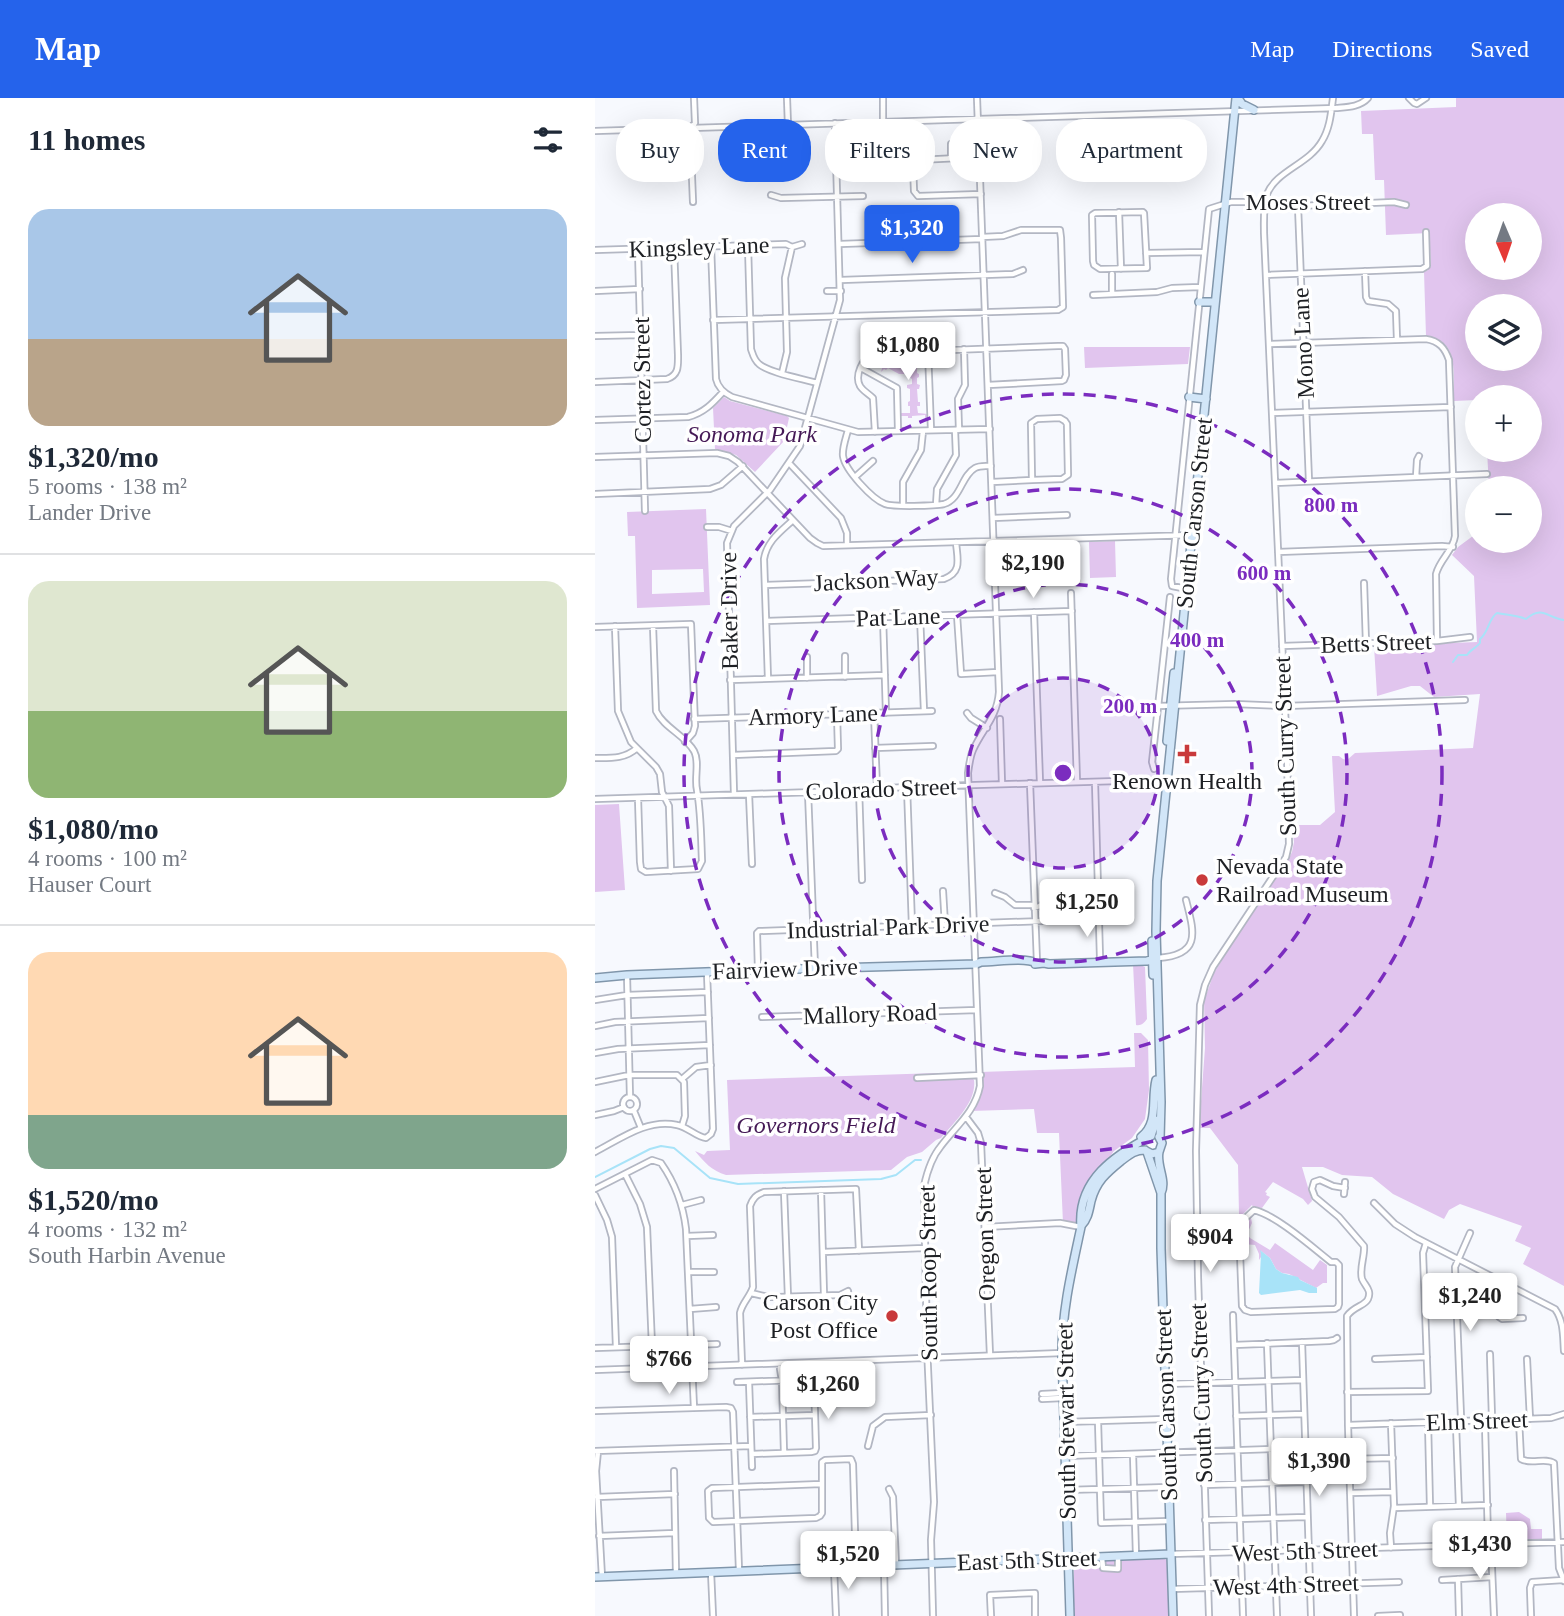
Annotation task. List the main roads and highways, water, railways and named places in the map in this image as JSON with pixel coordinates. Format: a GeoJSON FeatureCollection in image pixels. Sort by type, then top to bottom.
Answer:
{"type":"FeatureCollection","features":[{"type":"Feature","properties":{"kind":"main road"},"geometry":{"type":"LineString","coordinates":[[1235,98],[1254,110]]}},
{"type":"Feature","properties":{"kind":"main road","name":"South Carson Street"},"geometry":{"type":"LineString","coordinates":[[1160,1139],[1161,1102],[1153,958],[1153,875],[1173,706],[1235,98]]}},
{"type":"Feature","properties":{"kind":"main road"},"geometry":{"type":"LineString","coordinates":[[1199,302],[1213,302]]}},
{"type":"Feature","properties":{"kind":"main road"},"geometry":{"type":"LineString","coordinates":[[1189,397],[1203,398]]}},
{"type":"Feature","properties":{"kind":"main road","name":"Fairview Drive"},"geometry":{"type":"LineString","coordinates":[[1040,963],[1048,960],[1153,958]]}},
{"type":"Feature","properties":{"kind":"main road","name":"Fairview Drive"},"geometry":{"type":"LineString","coordinates":[[595,978],[981,962],[1032,961],[1049,964],[1153,958]]}},
{"type":"Feature","properties":{"kind":"main road","name":"South Carson Street"},"geometry":{"type":"LineString","coordinates":[[1148,1138],[1156,1117],[1156,1029]]}},
{"type":"Feature","properties":{"kind":"main road"},"geometry":{"type":"LineString","coordinates":[[1111,1161],[1149,1129],[1153,1118],[1156,1080]]}},
{"type":"Feature","properties":{"kind":"main road"},"geometry":{"type":"LineString","coordinates":[[1156,1136],[1160,1139],[1162,1146],[1159,1152],[1152,1154],[1146,1151],[1143,1145],[1148,1138],[1156,1136]]}},
{"type":"Feature","properties":{"kind":"main road","name":"South Stewart Street"},"geometry":{"type":"LineString","coordinates":[[1070,1616],[1062,1353],[1065,1306],[1081,1227],[1080,1218],[1091,1183],[1111,1161],[1148,1138]]}},
{"type":"Feature","properties":{"kind":"main road","name":"South Carson Street"},"geometry":{"type":"LineString","coordinates":[[1146,1151],[1162,1189]]}},
{"type":"Feature","properties":{"kind":"main road","name":"South Stewart Street"},"geometry":{"type":"LineString","coordinates":[[1081,1227],[1103,1176],[1131,1153],[1146,1151]]}},
{"type":"Feature","properties":{"kind":"main road","name":"South Carson Street"},"geometry":{"type":"LineString","coordinates":[[1159,1152],[1173,1616]]}},
{"type":"Feature","properties":{"kind":"main road","name":"East 5th Street"},"geometry":{"type":"LineString","coordinates":[[598,1577],[1171,1555]]}},
{"type":"Feature","properties":{"kind":"water"},"geometry":{"type":"Polygon","coordinates":[[[1260,1250],[1270,1258],[1276,1269],[1317,1288],[1317,1293],[1300,1290],[1261,1295],[1260,1250]]]}},
{"type":"Feature","properties":{"kind":"waterway"},"geometry":{"type":"LineString","coordinates":[[1453,662],[1458,655],[1467,655],[1480,643],[1497,613],[1526,619],[1541,613],[1564,620]]}},
{"type":"Feature","properties":{"kind":"waterway"},"geometry":{"type":"LineString","coordinates":[[595,1177],[661,1146],[674,1148],[710,1178],[738,1184],[881,1179],[896,1175],[915,1160],[921,1160]]}},
{"type":"Feature","properties":{"kind":"place","name":"Renown Health"},"geometry":{"type":"Point","coordinates":[1187,754]}},
{"type":"Feature","properties":{"kind":"place","name":"Nevada State Railroad Museum"},"geometry":{"type":"Point","coordinates":[1202,880]}},
{"type":"Feature","properties":{"kind":"place","name":"Carson City Post Office"},"geometry":{"type":"Point","coordinates":[892,1316]}},
{"type":"Feature","properties":{"kind":"park label","name":"Sonoma Park"},"geometry":{"type":"Point","coordinates":[752,434]}},
{"type":"Feature","properties":{"kind":"park label","name":"Governors Field"},"geometry":{"type":"Point","coordinates":[816,1125]}}]}
